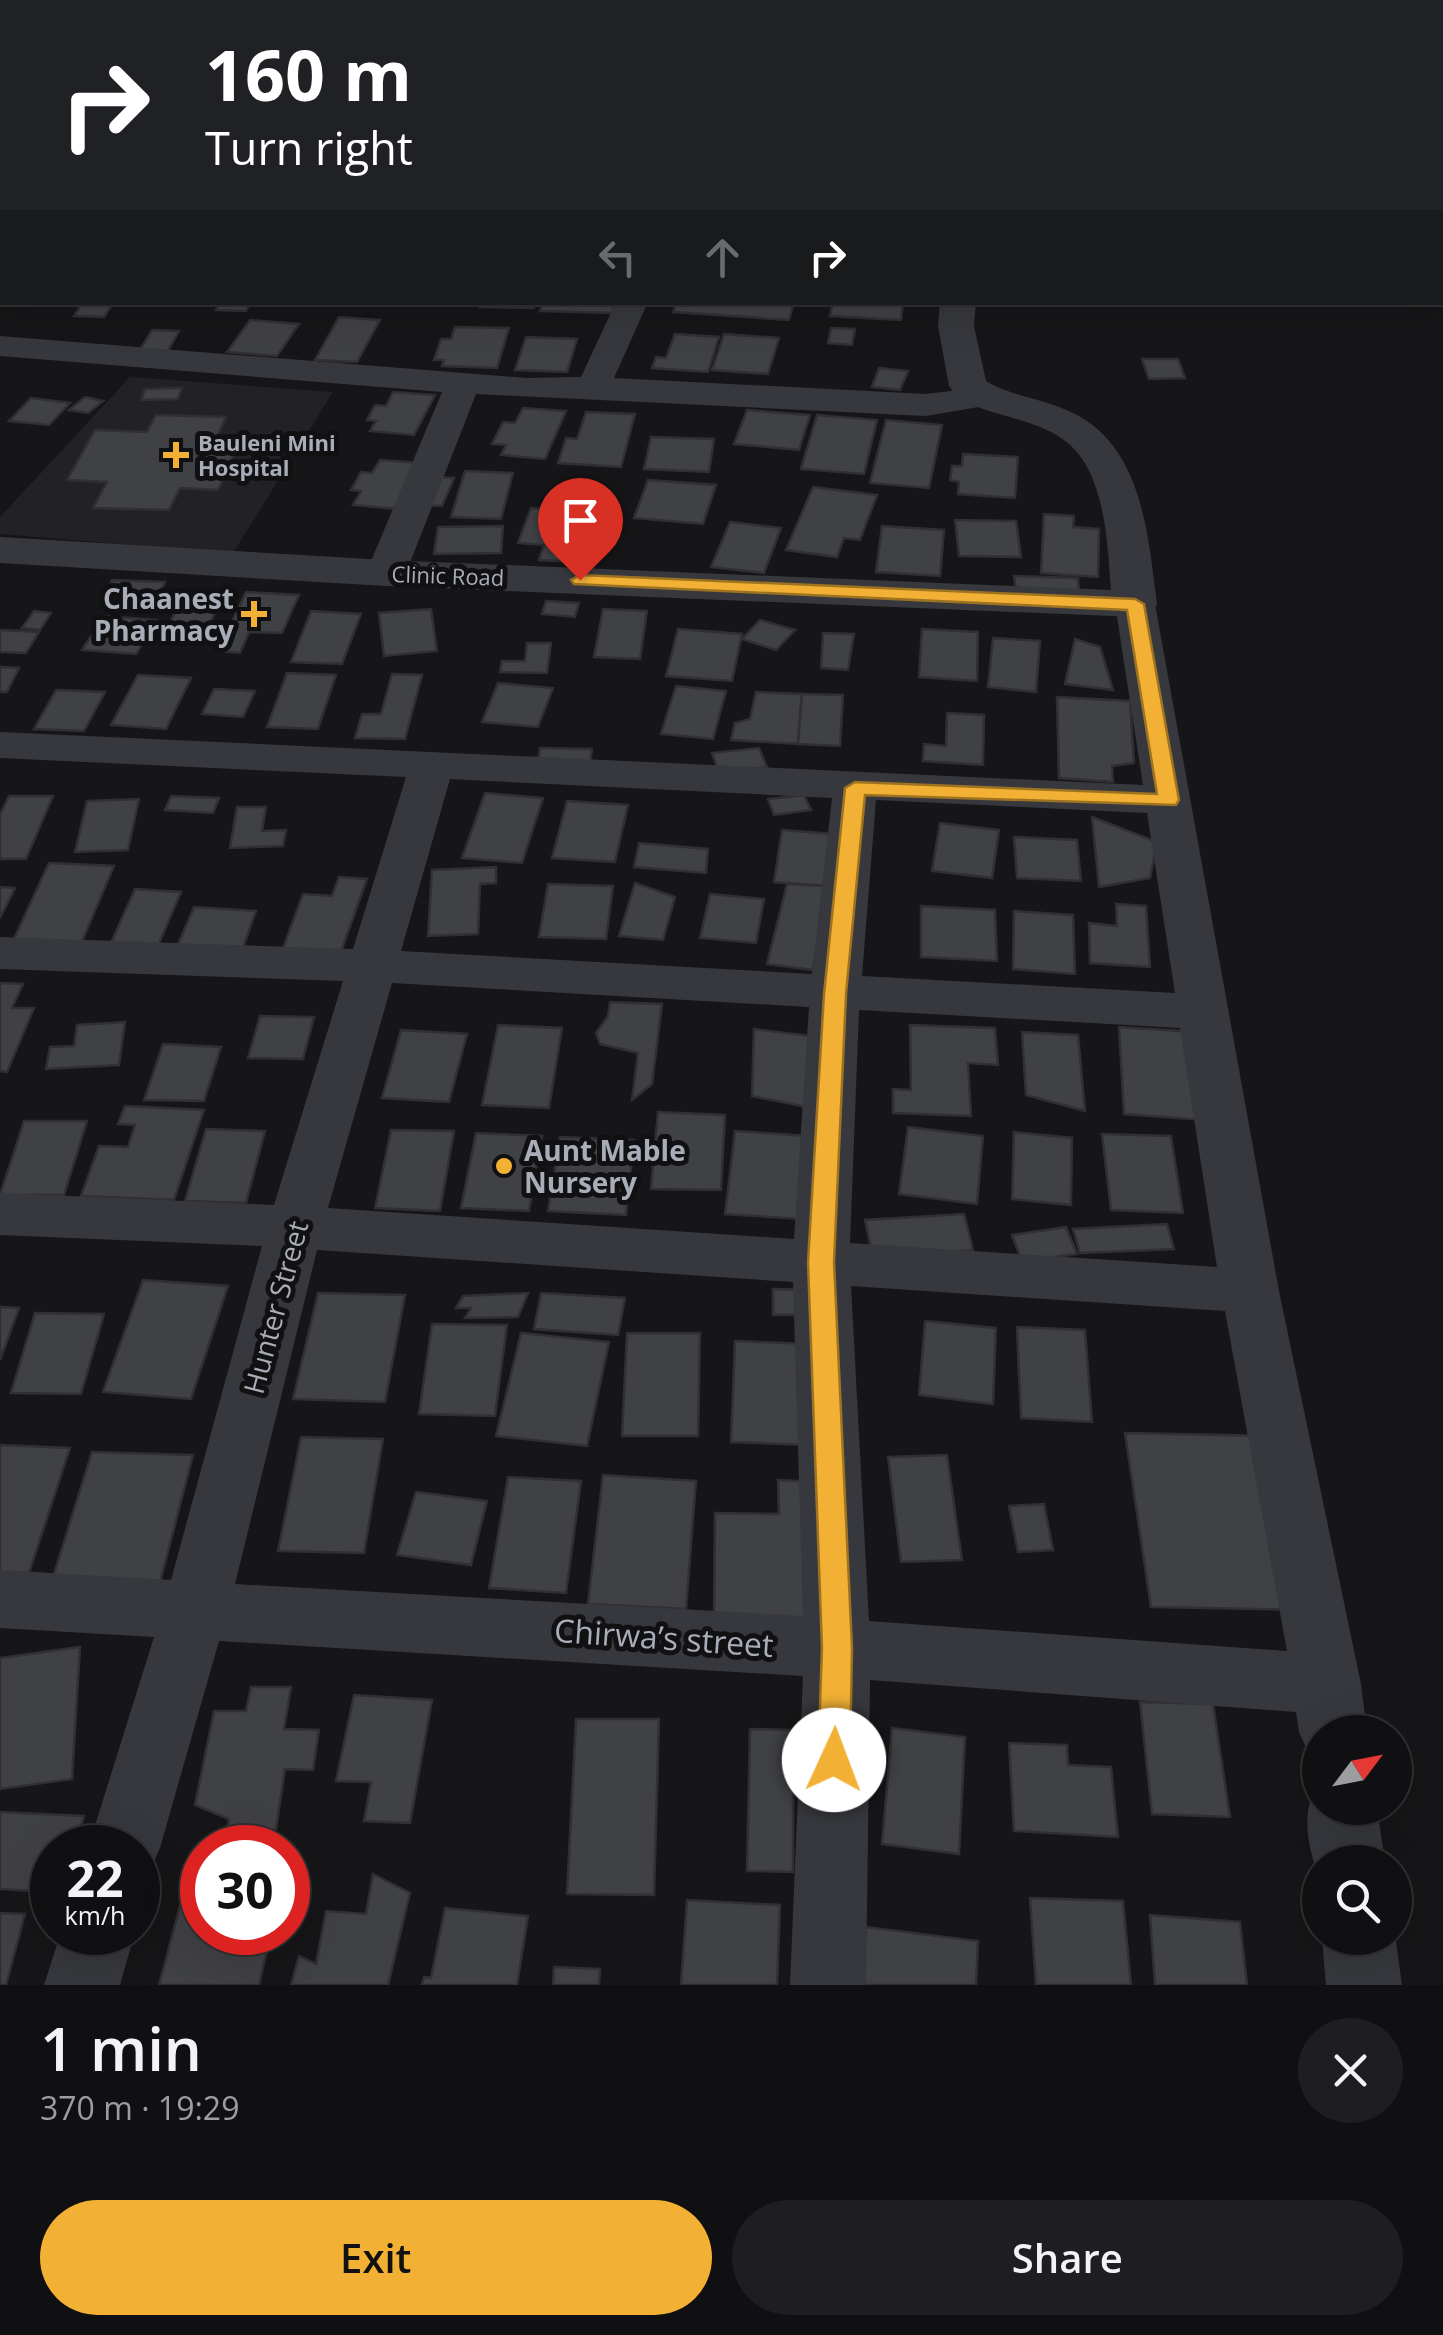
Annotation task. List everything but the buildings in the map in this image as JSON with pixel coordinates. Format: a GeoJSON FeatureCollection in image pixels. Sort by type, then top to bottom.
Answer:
{"type":"FeatureCollection","features":[{"type":"Feature","properties":{"kind":"street"},"geometry":{"type":"LineString","coordinates":[[593,387],[631,305]]}},
{"type":"Feature","properties":{"kind":"street"},"geometry":{"type":"LineString","coordinates":[[958,305],[956,326],[968,386],[984,397],[1059,420],[1095,445],[1118,503],[1250,1291],[1330,1708]]}},
{"type":"Feature","properties":{"kind":"street"},"geometry":{"type":"LineString","coordinates":[[0,346],[464,384],[926,405],[984,397]]}},
{"type":"Feature","properties":{"kind":"street"},"geometry":{"type":"LineString","coordinates":[[386,573],[464,384]]}},
{"type":"Feature","properties":{"kind":"street","name":"Clinic Road"},"geometry":{"type":"LineString","coordinates":[[0,550],[386,573],[1135,604]]}},
{"type":"Feature","properties":{"kind":"street"},"geometry":{"type":"LineString","coordinates":[[0,745],[1168,800]]}},
{"type":"Feature","properties":{"kind":"street","name":"Hunter Street"},"geometry":{"type":"LineString","coordinates":[[131,1825],[196,1608],[295,1227],[430,767]]}},
{"type":"Feature","properties":{"kind":"street"},"geometry":{"type":"LineString","coordinates":[[828,1985],[837,1648],[821,1262],[835,994],[855,788]]}},
{"type":"Feature","properties":{"kind":"street"},"geometry":{"type":"LineString","coordinates":[[0,953],[374,966],[1204,1012]]}},
{"type":"Feature","properties":{"kind":"street"},"geometry":{"type":"LineString","coordinates":[[0,1214],[295,1227],[1250,1291]]}},
{"type":"Feature","properties":{"kind":"street","name":"Chirwa’s street"},"geometry":{"type":"LineString","coordinates":[[0,1599],[837,1648],[1330,1708]]}},
{"type":"Feature","properties":{"kind":"street"},"geometry":{"type":"LineString","coordinates":[[82,1985],[91,1955]]}},
{"type":"Feature","properties":{"kind":"street"},"geometry":{"type":"LineString","coordinates":[[1360,1955],[1364,1985]]}},
{"type":"Feature","properties":{"kind":"shaded area","name":"Bauleni Mini Hospital"},"geometry":{"type":"Polygon","coordinates":[[[130,377],[333,392],[233,553],[0,534],[0,517],[130,377]]]}},
{"type":"Feature","properties":{"kind":"place","name":"Bauleni Mini Hospital"},"geometry":{"type":"Point","coordinates":[176,455]}},
{"type":"Feature","properties":{"kind":"place","name":"Chaanest Pharmacy"},"geometry":{"type":"Point","coordinates":[254,614]}},
{"type":"Feature","properties":{"kind":"place","name":"Aunt Mable Nursery"},"geometry":{"type":"Point","coordinates":[504,1166]}},
{"type":"Feature","properties":{"kind":"route"},"geometry":{"type":"LineString","coordinates":[[580,580],[1135,604],[1168,800],[855,788],[835,994],[821,1262],[837,1648],[834,1760]]}}]}
